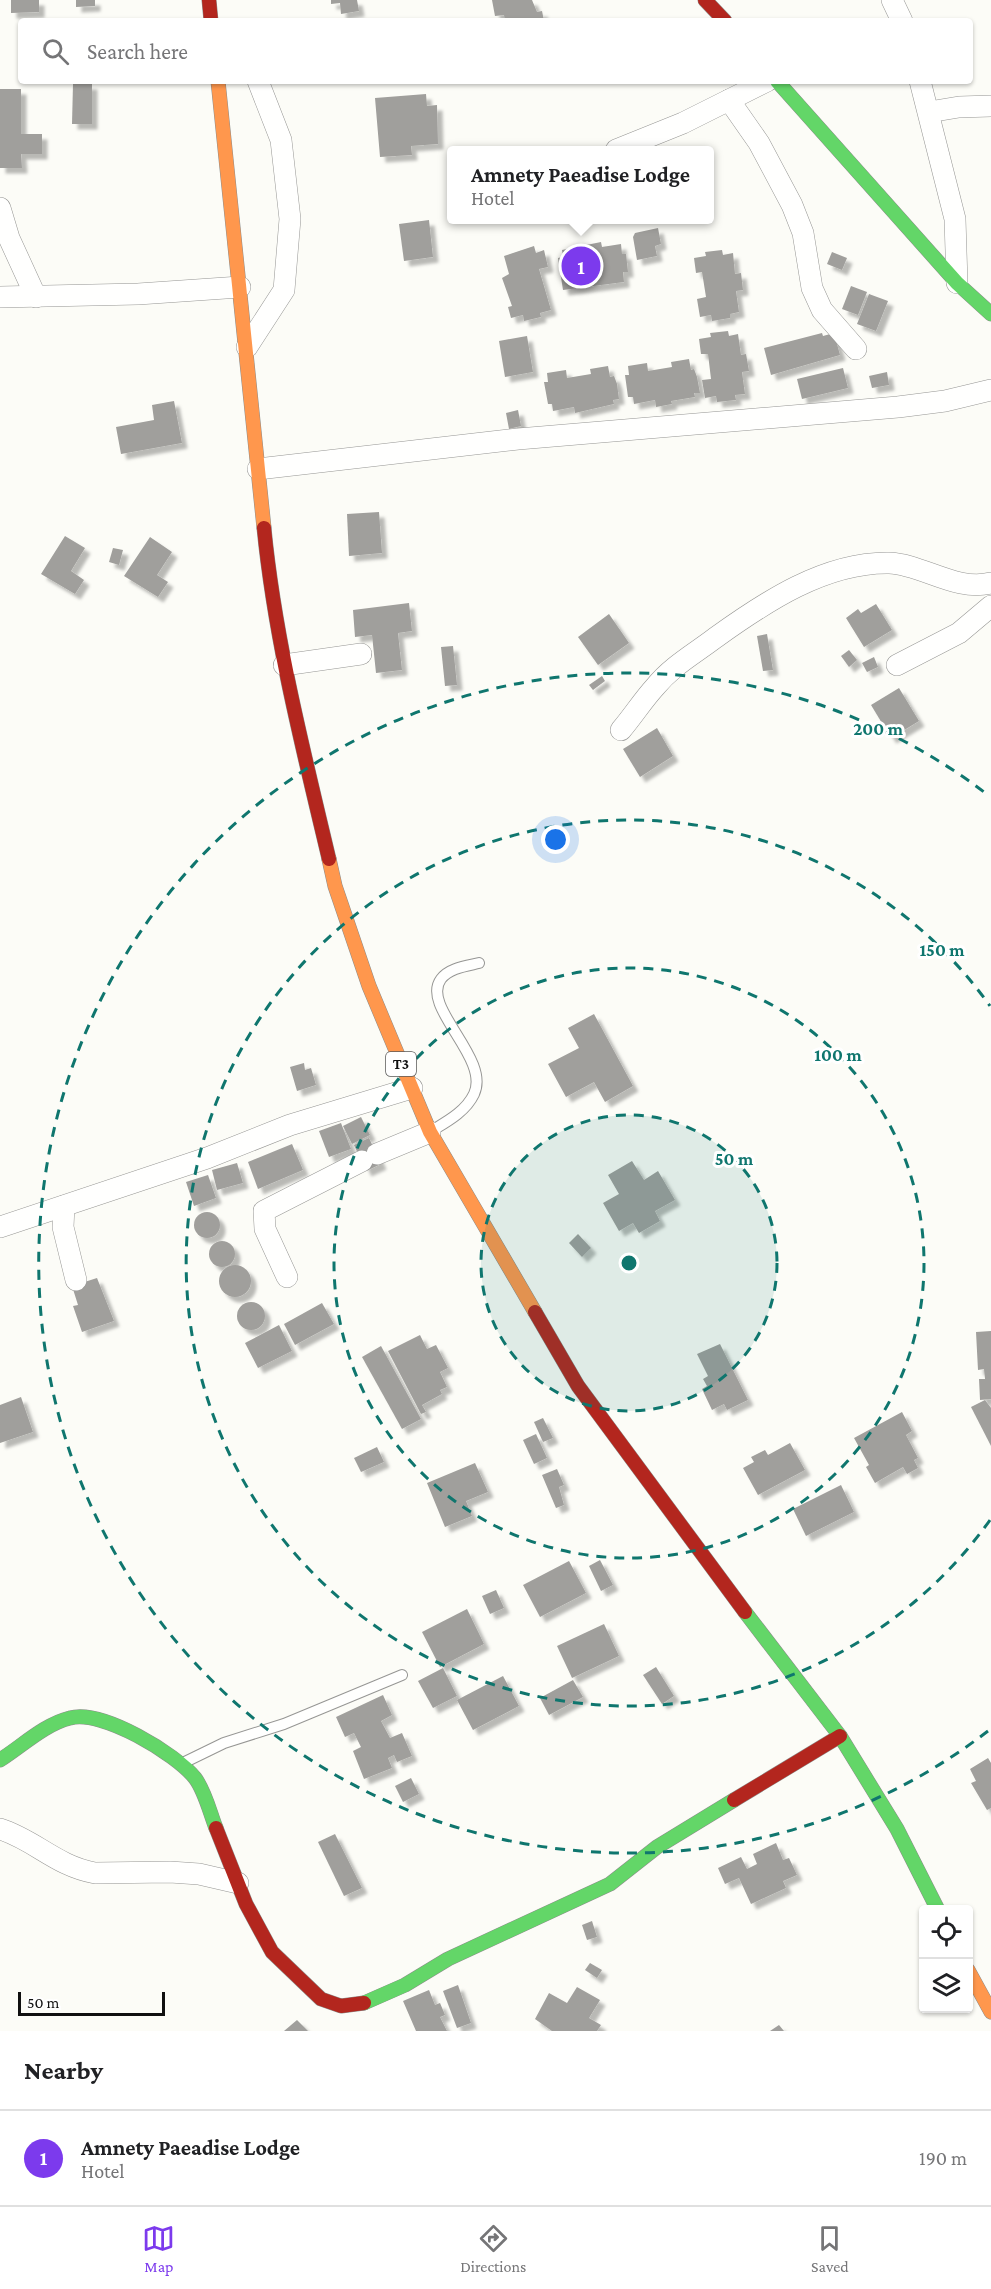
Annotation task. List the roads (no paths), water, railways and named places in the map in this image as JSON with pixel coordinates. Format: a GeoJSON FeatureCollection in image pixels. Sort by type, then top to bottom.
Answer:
{"type":"FeatureCollection","features":[{"type":"Feature","properties":{"kind":"main road"},"geometry":{"type":"LineString","coordinates":[[209,0],[211,18]]}},
{"type":"Feature","properties":{"kind":"main road"},"geometry":{"type":"LineString","coordinates":[[705,0],[722,18]]}},
{"type":"Feature","properties":{"kind":"main road","name":"T3"},"geometry":{"type":"LineString","coordinates":[[218,84],[270,590],[284,665],[335,886],[369,986],[430,1132],[578,1386],[693,1545],[840,1736],[897,1829],[935,1905]]}},
{"type":"Feature","properties":{"kind":"main road"},"geometry":{"type":"LineString","coordinates":[[780,84],[957,283],[991,314]]}},
{"type":"Feature","properties":{"kind":"main road"},"geometry":{"type":"LineString","coordinates":[[0,1760],[58,1724],[79,1716],[96,1719],[162,1749],[182,1764],[197,1780],[238,1883],[272,1952],[321,1999],[341,2006],[367,2003],[405,1985],[448,1959],[610,1884],[657,1847],[840,1736]]}},
{"type":"Feature","properties":{"kind":"main road"},"geometry":{"type":"LineString","coordinates":[[973,1978],[991,2012]]}},
{"type":"Feature","properties":{"kind":"street"},"geometry":{"type":"LineString","coordinates":[[892,0],[901,18]]}},
{"type":"Feature","properties":{"kind":"street"},"geometry":{"type":"LineString","coordinates":[[246,347],[284,290],[290,219],[281,140],[259,84]]}},
{"type":"Feature","properties":{"kind":"street"},"geometry":{"type":"LineString","coordinates":[[626,146],[683,123],[760,84]]}},
{"type":"Feature","properties":{"kind":"street"},"geometry":{"type":"LineString","coordinates":[[921,84],[955,219],[957,283]]}},
{"type":"Feature","properties":{"kind":"street"},"geometry":{"type":"LineString","coordinates":[[729,100],[759,143],[792,205],[803,233],[812,288],[822,310],[856,349]]}},
{"type":"Feature","properties":{"kind":"street"},"geometry":{"type":"LineString","coordinates":[[929,112],[960,106],[991,106]]}},
{"type":"Feature","properties":{"kind":"street"},"geometry":{"type":"LineString","coordinates":[[0,208],[9,238],[36,297]]}},
{"type":"Feature","properties":{"kind":"street"},"geometry":{"type":"LineString","coordinates":[[0,297],[240,287]]}},
{"type":"Feature","properties":{"kind":"street"},"geometry":{"type":"LineString","coordinates":[[258,469],[528,438],[898,407],[945,401],[991,390]]}},
{"type":"Feature","properties":{"kind":"street"},"geometry":{"type":"LineString","coordinates":[[621,730],[655,687],[681,661],[753,610],[824,575],[853,566],[893,563],[957,581],[991,583]]}},
{"type":"Feature","properties":{"kind":"street"},"geometry":{"type":"LineString","coordinates":[[897,665],[959,633],[991,606]]}},
{"type":"Feature","properties":{"kind":"street"},"geometry":{"type":"LineString","coordinates":[[284,665],[362,654]]}},
{"type":"Feature","properties":{"kind":"street"},"geometry":{"type":"LineString","coordinates":[[0,1227],[207,1158],[290,1125],[412,1089]]}},
{"type":"Feature","properties":{"kind":"street"},"geometry":{"type":"LineString","coordinates":[[287,1277],[265,1229],[264,1210],[369,1158],[430,1132]]}},
{"type":"Feature","properties":{"kind":"street"},"geometry":{"type":"LineString","coordinates":[[64,1206],[63,1227],[76,1280]]}},
{"type":"Feature","properties":{"kind":"street"},"geometry":{"type":"LineString","coordinates":[[0,1829],[62,1863],[83,1871],[199,1874],[238,1883]]}},
{"type":"Feature","properties":{"kind":"lane"},"geometry":{"type":"LineString","coordinates":[[430,1132],[454,1117],[469,1103],[476,1092],[477,1078],[473,1062],[451,1026],[438,995],[442,978],[453,970],[479,963]]}},
{"type":"Feature","properties":{"kind":"lane"},"geometry":{"type":"LineString","coordinates":[[182,1764],[224,1743],[284,1724],[402,1674]]}},
{"type":"Feature","properties":{"kind":"place","name":"Amnety Paeadise Lodge"},"geometry":{"type":"Point","coordinates":[581,266]}}]}
